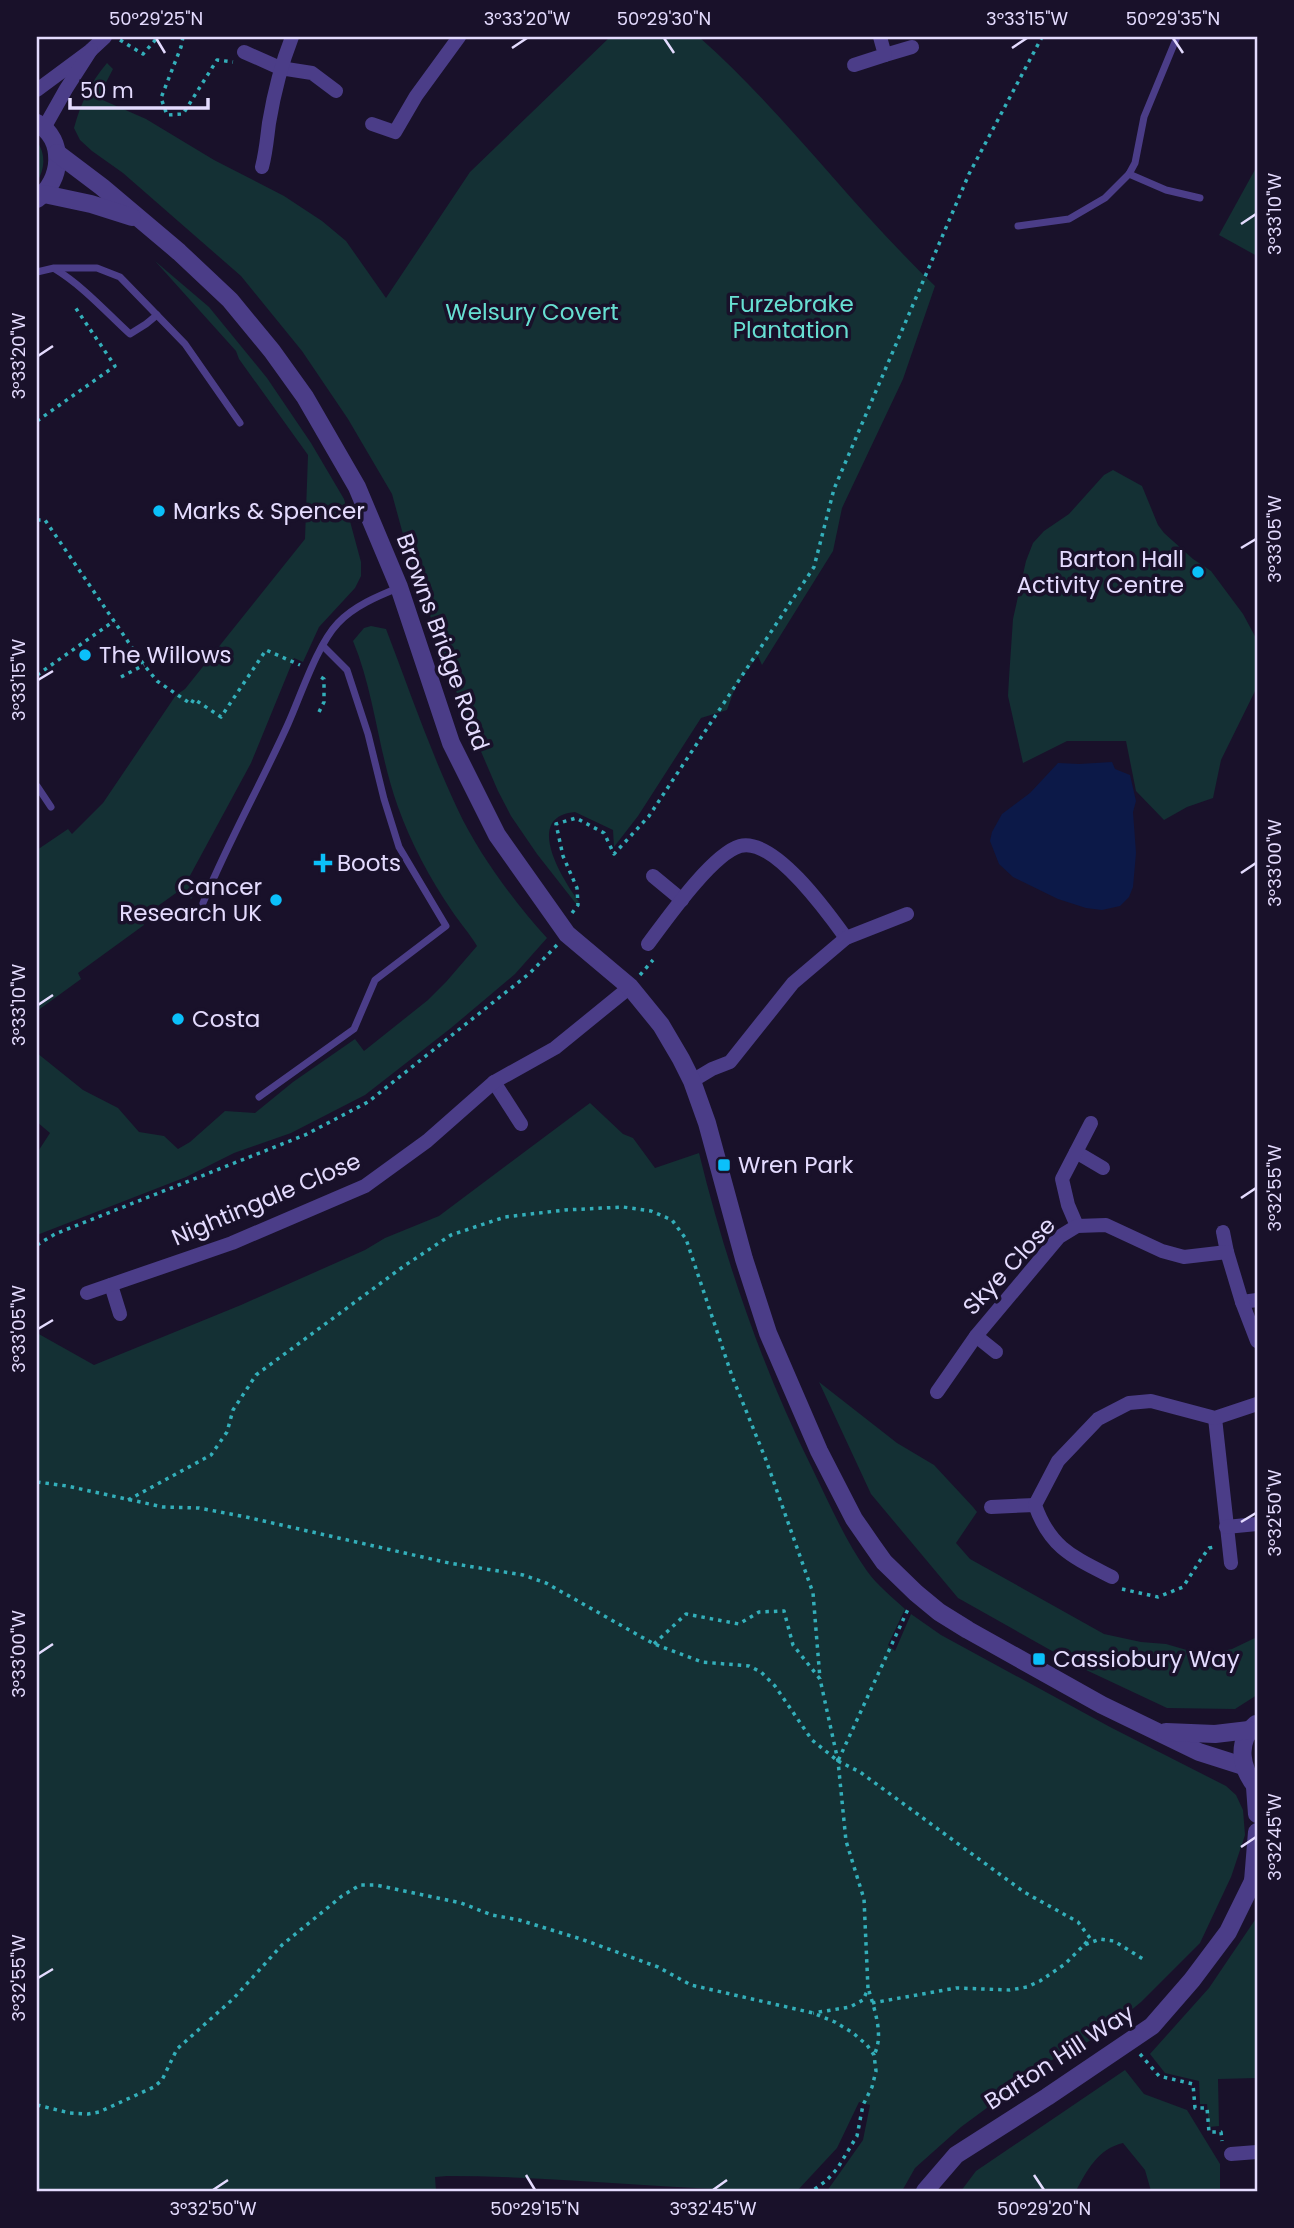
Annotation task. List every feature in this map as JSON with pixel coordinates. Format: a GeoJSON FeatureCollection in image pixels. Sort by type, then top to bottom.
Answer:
{"type":"FeatureCollection","features":[{"type":"Feature","properties":{"kind":"street"},"geometry":{"type":"LineString","coordinates":[[37,90],[105,37]]}},
{"type":"Feature","properties":{"kind":"street"},"geometry":{"type":"LineString","coordinates":[[262,167],[280,68],[292,37]]}},
{"type":"Feature","properties":{"kind":"street"},"geometry":{"type":"LineString","coordinates":[[372,124],[395,132],[416,96],[459,37]]}},
{"type":"Feature","properties":{"kind":"street"},"geometry":{"type":"LineString","coordinates":[[880,37],[885,55]]}},
{"type":"Feature","properties":{"kind":"street"},"geometry":{"type":"LineString","coordinates":[[854,65],[912,47]]}},
{"type":"Feature","properties":{"kind":"street"},"geometry":{"type":"LineString","coordinates":[[41,126],[91,50]]}},
{"type":"Feature","properties":{"kind":"street"},"geometry":{"type":"LineString","coordinates":[[244,52],[280,68],[312,73],[336,91]]}},
{"type":"Feature","properties":{"kind":"street","name":"Browns Bridge Road"},"geometry":{"type":"LineString","coordinates":[[40,197],[54,180],[58,166],[51,136],[41,126]]}},
{"type":"Feature","properties":{"kind":"street","name":"Browns Bridge Road"},"geometry":{"type":"LineString","coordinates":[[57,153],[179,252],[230,300],[305,397],[357,487],[399,587],[451,743],[497,835],[564,929],[630,988],[661,1025],[692,1082],[708,1123],[733,1220],[768,1334],[828,1471],[854,1519],[884,1562],[916,1594],[968,1630],[1102,1705],[1199,1752],[1243,1766]]}},
{"type":"Feature","properties":{"kind":"street","name":"Browns Bridge Road"},"geometry":{"type":"LineString","coordinates":[[40,197],[91,204],[139,219]]}},
{"type":"Feature","properties":{"kind":"street"},"geometry":{"type":"LineString","coordinates":[[648,944],[682,900],[727,852],[742,845],[762,849],[788,869],[811,891],[846,938]]}},
{"type":"Feature","properties":{"kind":"street"},"geometry":{"type":"LineString","coordinates":[[653,876],[682,900]]}},
{"type":"Feature","properties":{"kind":"street"},"geometry":{"type":"LineString","coordinates":[[692,1082],[712,1069],[730,1062],[793,983],[846,938],[906,914]]}},
{"type":"Feature","properties":{"kind":"street","name":"Nightingale Close"},"geometry":{"type":"LineString","coordinates":[[87,1293],[232,1243],[365,1186],[428,1141],[494,1082],[555,1048],[630,988]]}},
{"type":"Feature","properties":{"kind":"street"},"geometry":{"type":"LineString","coordinates":[[494,1082],[521,1124]]}},
{"type":"Feature","properties":{"kind":"street","name":"Skye Close"},"geometry":{"type":"LineString","coordinates":[[1077,1226],[1068,1205],[1062,1179],[1091,1123]]}},
{"type":"Feature","properties":{"kind":"street"},"geometry":{"type":"LineString","coordinates":[[1076,1152],[1103,1168]]}},
{"type":"Feature","properties":{"kind":"street","name":"Skye Close"},"geometry":{"type":"LineString","coordinates":[[937,1392],[975,1336],[1059,1237],[1077,1226],[1106,1225],[1162,1251],[1184,1257],[1227,1252]]}},
{"type":"Feature","properties":{"kind":"street"},"geometry":{"type":"LineString","coordinates":[[1223,1231],[1242,1302],[1257,1341]]}},
{"type":"Feature","properties":{"kind":"street"},"geometry":{"type":"LineString","coordinates":[[111,1285],[120,1314]]}},
{"type":"Feature","properties":{"kind":"street"},"geometry":{"type":"LineString","coordinates":[[1242,1302],[1257,1300]]}},
{"type":"Feature","properties":{"kind":"street","name":"Skye Close"},"geometry":{"type":"LineString","coordinates":[[975,1336],[996,1352]]}},
{"type":"Feature","properties":{"kind":"street"},"geometry":{"type":"LineString","coordinates":[[1112,1577],[1058,1547],[1040,1518],[1035,1505],[1058,1461],[1098,1419],[1129,1403],[1151,1401],[1214,1418],[1257,1404]]}},
{"type":"Feature","properties":{"kind":"street"},"geometry":{"type":"LineString","coordinates":[[1214,1418],[1231,1563]]}},
{"type":"Feature","properties":{"kind":"street"},"geometry":{"type":"LineString","coordinates":[[990,1507],[1035,1505]]}},
{"type":"Feature","properties":{"kind":"street"},"geometry":{"type":"LineString","coordinates":[[1226,1527],[1257,1524]]}},
{"type":"Feature","properties":{"kind":"street"},"geometry":{"type":"LineString","coordinates":[[1253,1727],[1243,1745],[1243,1766],[1256,1788],[1257,1814]]}},
{"type":"Feature","properties":{"kind":"street","name":"Browns Bridge Road"},"geometry":{"type":"LineString","coordinates":[[1159,1732],[1214,1734],[1253,1727]]}},
{"type":"Feature","properties":{"kind":"street","name":"Barton Hill Way"},"geometry":{"type":"LineString","coordinates":[[925,2191],[956,2155],[1153,2026],[1228,1932],[1255,1877],[1257,1832]]}},
{"type":"Feature","properties":{"kind":"street"},"geometry":{"type":"LineString","coordinates":[[1226,2148],[1257,2152]]}},
{"type":"Feature","properties":{"kind":"lane"},"geometry":{"type":"LineString","coordinates":[[1018,226],[1069,219],[1105,198],[1129,174],[1135,163],[1144,117],[1177,37]]}},
{"type":"Feature","properties":{"kind":"lane"},"geometry":{"type":"LineString","coordinates":[[1129,174],[1166,190],[1200,198]]}},
{"type":"Feature","properties":{"kind":"lane"},"geometry":{"type":"LineString","coordinates":[[37,272],[54,268],[97,268],[120,277],[185,344],[240,423]]}},
{"type":"Feature","properties":{"kind":"lane"},"geometry":{"type":"LineString","coordinates":[[54,268],[75,281],[130,334],[157,315]]}},
{"type":"Feature","properties":{"kind":"lane"},"geometry":{"type":"LineString","coordinates":[[202,903],[323,646],[338,623],[369,601],[399,587]]}},
{"type":"Feature","properties":{"kind":"lane"},"geometry":{"type":"LineString","coordinates":[[259,1097],[354,1028],[375,980],[446,926],[399,847],[368,734],[347,670],[323,646]]}},
{"type":"Feature","properties":{"kind":"lane"},"geometry":{"type":"LineString","coordinates":[[37,786],[51,807]]}},
{"type":"Feature","properties":{"kind":"path"},"geometry":{"type":"LineString","coordinates":[[114,37],[143,54],[158,37]]}},
{"type":"Feature","properties":{"kind":"path"},"geometry":{"type":"LineString","coordinates":[[183,37],[161,98],[166,115],[183,114],[217,60],[233,62],[244,52]]}},
{"type":"Feature","properties":{"kind":"path"},"geometry":{"type":"LineString","coordinates":[[37,1245],[55,1234],[305,1135],[368,1102],[530,973],[564,929],[578,905],[578,888],[563,856],[556,824],[576,818],[604,833],[614,854],[649,816],[814,567],[834,489],[969,174],[1042,37]]}},
{"type":"Feature","properties":{"kind":"path"},"geometry":{"type":"LineString","coordinates":[[37,421],[115,366],[75,307]]}},
{"type":"Feature","properties":{"kind":"path"},"geometry":{"type":"LineString","coordinates":[[37,520],[45,520],[144,666],[157,681],[191,704],[194,699],[221,717],[266,650],[290,661]]}},
{"type":"Feature","properties":{"kind":"path"},"geometry":{"type":"LineString","coordinates":[[37,675],[114,621]]}},
{"type":"Feature","properties":{"kind":"path"},"geometry":{"type":"LineString","coordinates":[[121,677],[144,666]]}},
{"type":"Feature","properties":{"kind":"path"},"geometry":{"type":"LineString","coordinates":[[630,988],[654,958],[648,944]]}},
{"type":"Feature","properties":{"kind":"path"},"geometry":{"type":"LineString","coordinates":[[128,1500],[211,1455],[227,1432],[233,1410],[256,1375],[404,1266],[451,1235],[505,1217],[565,1210],[623,1208],[651,1211],[672,1220],[686,1240],[732,1376],[766,1460],[813,1592],[820,1679],[838,1761],[846,1841],[864,1899],[869,1989],[877,2032],[878,2048],[874,2055]]}},
{"type":"Feature","properties":{"kind":"path"},"geometry":{"type":"LineString","coordinates":[[37,1482],[163,1507],[199,1508],[449,1563],[523,1575],[546,1583],[654,1644],[702,1662],[749,1665],[775,1686],[812,1740],[838,1761],[860,1772],[1024,1892],[1078,1922],[1090,1938],[1065,1964],[1027,1987],[1010,1990],[956,1988],[872,2003]]}},
{"type":"Feature","properties":{"kind":"path"},"geometry":{"type":"LineString","coordinates":[[1112,1577],[1123,1590],[1158,1597],[1183,1587],[1209,1548],[1228,1545]]}},
{"type":"Feature","properties":{"kind":"path"},"geometry":{"type":"LineString","coordinates":[[838,1761],[916,1594]]}},
{"type":"Feature","properties":{"kind":"path"},"geometry":{"type":"LineString","coordinates":[[654,1644],[686,1614],[739,1624],[759,1612],[784,1611],[793,1645],[820,1679]]}},
{"type":"Feature","properties":{"kind":"path"},"geometry":{"type":"LineString","coordinates":[[37,2105],[70,2113],[88,2114],[99,2112],[154,2087],[162,2080],[177,2049],[233,1999],[282,1945],[342,1896],[360,1885],[376,1885],[461,1903],[492,1915],[519,1920],[581,1939],[658,1967],[691,1985],[813,2014],[835,2022],[853,2033],[874,2055],[876,2071],[872,2087],[863,2105],[857,2136],[837,2169],[812,2191]]}},
{"type":"Feature","properties":{"kind":"path"},"geometry":{"type":"LineString","coordinates":[[1084,1945],[1100,1940],[1114,1941],[1143,1959]]}},
{"type":"Feature","properties":{"kind":"path"},"geometry":{"type":"LineString","coordinates":[[813,2014],[850,2007],[863,2000],[869,1989]]}},
{"type":"Feature","properties":{"kind":"path"},"geometry":{"type":"LineString","coordinates":[[1129,2042],[1159,2076],[1193,2084],[1195,2108],[1207,2108],[1209,2132],[1221,2132],[1226,2148]]}},
{"type":"Feature","properties":{"kind":"green space"},"geometry":{"type":"Polygon","coordinates":[[[610,37],[699,37],[790,128],[875,224],[935,286],[903,379],[842,508],[833,551],[762,665],[758,656],[736,685],[727,710],[701,718],[638,816],[614,847],[613,830],[575,812],[559,816],[551,825],[549,837],[552,851],[557,866],[579,902],[577,905],[537,854],[511,816],[498,791],[461,705],[407,549],[392,494],[348,419],[302,351],[241,276],[123,173],[92,151],[80,140],[74,128],[87,94],[107,63],[113,69],[98,98],[146,119],[214,160],[284,196],[322,221],[346,241],[386,298],[470,172],[610,37]]]}},
{"type":"Feature","properties":{"kind":"green space"},"geometry":{"type":"Polygon","coordinates":[[[37,141],[43,162],[37,182],[37,141]]]}},
{"type":"Feature","properties":{"kind":"green space"},"geometry":{"type":"Polygon","coordinates":[[[1257,166],[1257,256],[1219,235],[1257,166]]]}},
{"type":"Feature","properties":{"kind":"green space"},"geometry":{"type":"Polygon","coordinates":[[[155,261],[209,307],[267,378],[311,443],[344,499],[361,562],[361,576],[355,588],[319,627],[303,662],[294,658],[251,763],[186,883],[198,890],[191,899],[183,888],[141,918],[144,925],[78,973],[81,979],[37,1011],[37,850],[68,829],[72,834],[103,803],[176,695],[185,689],[305,539],[308,455],[236,351],[155,261]]]}},
{"type":"Feature","properties":{"kind":"green space"},"geometry":{"type":"Polygon","coordinates":[[[1113,470],[1142,486],[1158,525],[1193,559],[1211,571],[1243,614],[1257,640],[1257,687],[1221,760],[1213,798],[1187,807],[1164,820],[1136,791],[1126,741],[1067,741],[1023,763],[1008,696],[1013,619],[1026,561],[1033,543],[1044,531],[1069,514],[1104,475],[1113,470]]]}},
{"type":"Feature","properties":{"kind":"green space"},"geometry":{"type":"Polygon","coordinates":[[[371,626],[386,629],[438,765],[466,826],[498,877],[547,938],[515,974],[365,1095],[291,1133],[234,1153],[186,1177],[37,1235],[37,1153],[50,1133],[37,1122],[37,1053],[83,1090],[118,1108],[139,1132],[164,1136],[178,1149],[190,1142],[225,1111],[255,1113],[293,1082],[355,1039],[364,1051],[428,1000],[477,946],[429,874],[409,834],[391,786],[366,682],[353,641],[364,628],[371,626]]]}},
{"type":"Feature","properties":{"kind":"green space"},"geometry":{"type":"Polygon","coordinates":[[[590,1103],[623,1134],[633,1138],[655,1168],[699,1153],[733,1274],[761,1353],[794,1430],[859,1559],[875,1581],[905,1609],[888,1645],[895,1651],[911,1614],[941,1635],[1110,1727],[1226,1786],[1236,1795],[1243,1810],[1245,1835],[1231,1877],[1200,1943],[1141,2002],[1101,2035],[1052,2060],[961,2127],[915,2168],[902,2191],[827,2191],[863,2140],[870,2105],[859,2102],[837,2148],[797,2191],[447,2176],[435,2177],[436,2191],[37,2191],[37,1333],[94,1365],[241,1305],[439,1216],[590,1103]]]}},
{"type":"Feature","properties":{"kind":"green space"},"geometry":{"type":"Polygon","coordinates":[[[819,1382],[897,1443],[934,1465],[973,1507],[977,1512],[956,1543],[970,1559],[1104,1634],[1166,1644],[1204,1655],[1232,1649],[1257,1637],[1257,1695],[1235,1709],[1167,1708],[1084,1669],[958,1598],[871,1494],[819,1382]]]}},
{"type":"Feature","properties":{"kind":"green space"},"geometry":{"type":"Polygon","coordinates":[[[1257,1917],[1257,2078],[1218,2079],[1219,2126],[1209,2127],[1207,2104],[1200,2104],[1199,2081],[1165,2073],[1150,2054],[1209,1988],[1257,1917]]]}},
{"type":"Feature","properties":{"kind":"green space"},"geometry":{"type":"Polygon","coordinates":[[[1125,2070],[1144,2094],[1187,2110],[1220,2164],[1220,2191],[1151,2191],[1145,2170],[1123,2143],[1100,2155],[1076,2191],[961,2191],[976,2171],[1125,2070]]]}},
{"type":"Feature","properties":{"kind":"water"},"geometry":{"type":"Polygon","coordinates":[[[1112,762],[1115,769],[1130,775],[1136,801],[1133,812],[1136,853],[1133,887],[1129,897],[1120,906],[1102,910],[1058,899],[1013,877],[999,864],[990,841],[1002,814],[1030,793],[1058,763],[1112,762]]]}},
{"type":"Feature","properties":{"kind":"place","name":"Marks & Spencer"},"geometry":{"type":"Point","coordinates":[159,511]}},
{"type":"Feature","properties":{"kind":"place","name":"Barton Hall Activity Centre"},"geometry":{"type":"Point","coordinates":[1198,572]}},
{"type":"Feature","properties":{"kind":"place","name":"The Willows"},"geometry":{"type":"Point","coordinates":[85,655]}},
{"type":"Feature","properties":{"kind":"place","name":"Boots"},"geometry":{"type":"Point","coordinates":[323,863]}},
{"type":"Feature","properties":{"kind":"place","name":"Cancer Research UK"},"geometry":{"type":"Point","coordinates":[276,900]}},
{"type":"Feature","properties":{"kind":"place","name":"Costa"},"geometry":{"type":"Point","coordinates":[178,1019]}},
{"type":"Feature","properties":{"kind":"place","name":"Wren Park"},"geometry":{"type":"Point","coordinates":[724,1165]}},
{"type":"Feature","properties":{"kind":"place","name":"Cassiobury Way"},"geometry":{"type":"Point","coordinates":[1039,1659]}},
{"type":"Feature","properties":{"kind":"park label","name":"Welsury Covert"},"geometry":{"type":"Point","coordinates":[532,312]}},
{"type":"Feature","properties":{"kind":"park label","name":"Furzebrake Plantation"},"geometry":{"type":"Point","coordinates":[791,317]}}]}
